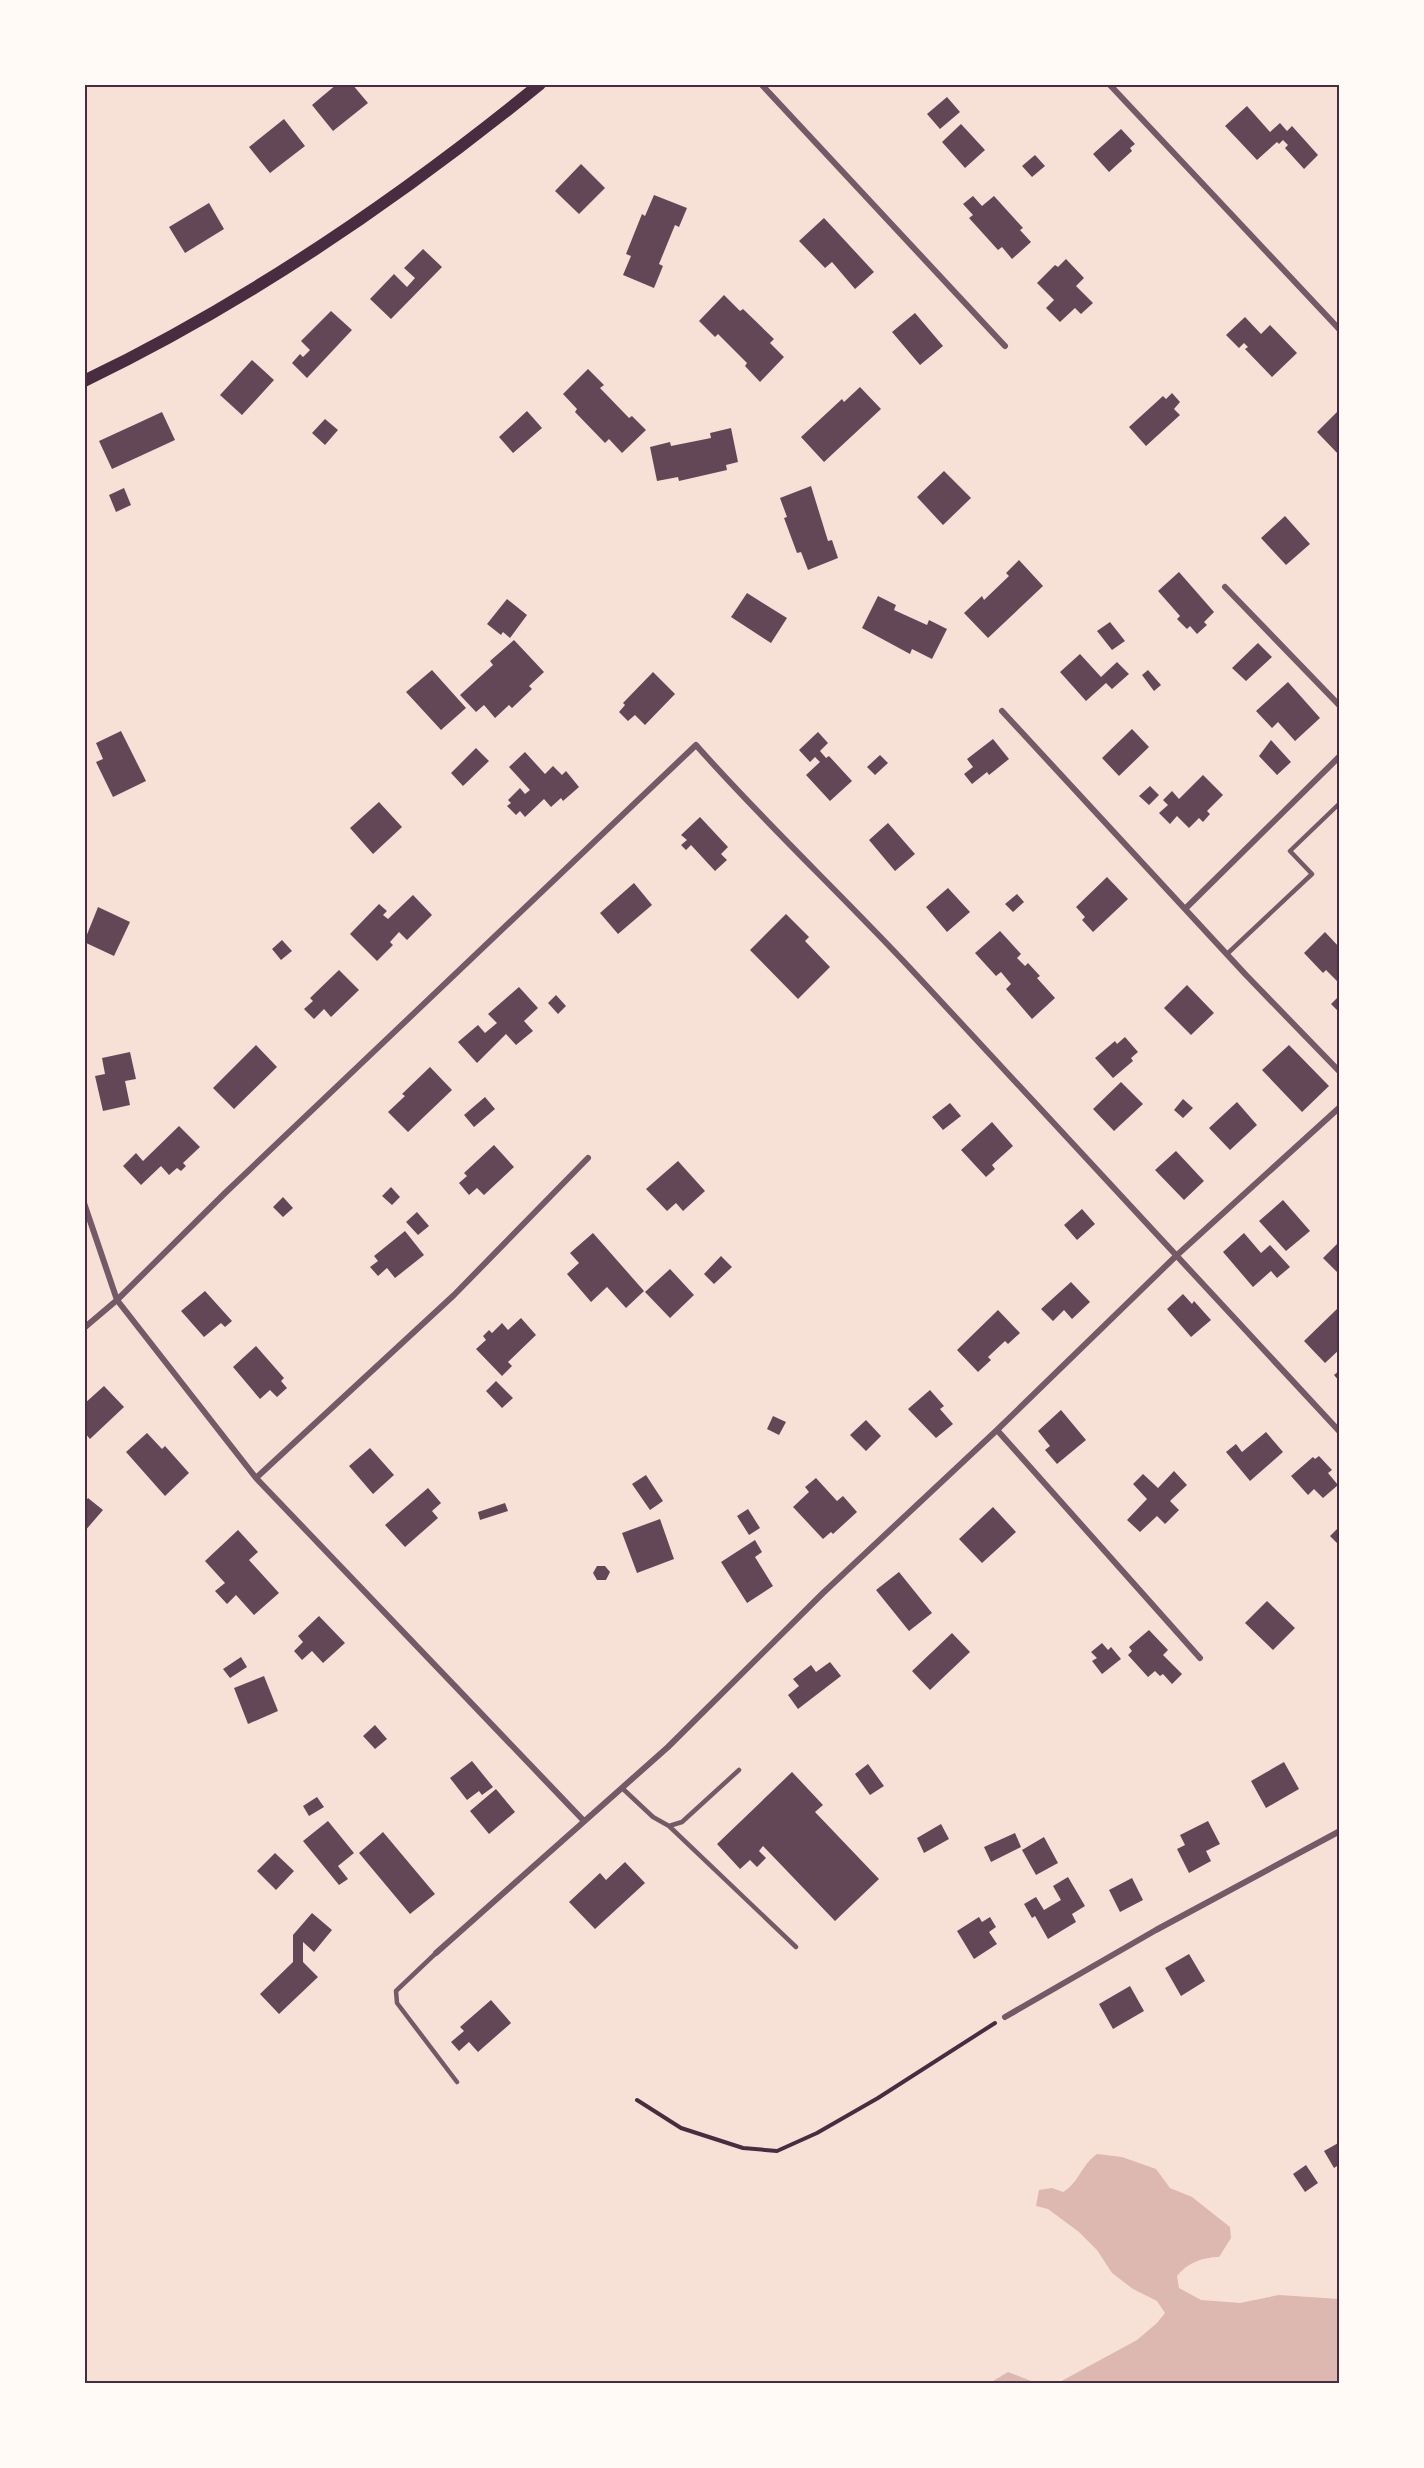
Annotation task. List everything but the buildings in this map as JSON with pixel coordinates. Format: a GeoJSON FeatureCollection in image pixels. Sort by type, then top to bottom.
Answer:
{"type":"FeatureCollection","features":[{"type":"Feature","properties":{"kind":"main road"},"geometry":{"type":"LineString","coordinates":[[84,381],[231,304],[322,246],[488,127],[540,84]]}},
{"type":"Feature","properties":{"kind":"street"},"geometry":{"type":"LineString","coordinates":[[761,84],[1005,346]]}},
{"type":"Feature","properties":{"kind":"street"},"geometry":{"type":"LineString","coordinates":[[1109,84],[1340,330]]}},
{"type":"Feature","properties":{"kind":"street"},"geometry":{"type":"LineString","coordinates":[[1225,587],[1340,706]]}},
{"type":"Feature","properties":{"kind":"street"},"geometry":{"type":"LineString","coordinates":[[1002,711],[1227,954],[1340,1072]]}},
{"type":"Feature","properties":{"kind":"street"},"geometry":{"type":"LineString","coordinates":[[84,1328],[696,745],[755,812],[886,943],[1340,1432]]}},
{"type":"Feature","properties":{"kind":"street"},"geometry":{"type":"LineString","coordinates":[[1185,909],[1340,756]]}},
{"type":"Feature","properties":{"kind":"street"},"geometry":{"type":"LineString","coordinates":[[436,1953],[668,1747],[823,1593],[997,1430],[1176,1256],[1340,1107]]}},
{"type":"Feature","properties":{"kind":"street"},"geometry":{"type":"LineString","coordinates":[[256,1478],[454,1295],[588,1158]]}},
{"type":"Feature","properties":{"kind":"street"},"geometry":{"type":"LineString","coordinates":[[84,1203],[117,1299],[256,1478],[584,1821]]}},
{"type":"Feature","properties":{"kind":"street"},"geometry":{"type":"LineString","coordinates":[[997,1430],[1200,1658]]}},
{"type":"Feature","properties":{"kind":"street"},"geometry":{"type":"LineString","coordinates":[[1005,2017],[1156,1930],[1340,1831]]}},
{"type":"Feature","properties":{"kind":"lane"},"geometry":{"type":"LineString","coordinates":[[1227,954],[1312,874],[1290,851],[1340,804]]}},
{"type":"Feature","properties":{"kind":"lane"},"geometry":{"type":"LineString","coordinates":[[669,1826],[682,1822],[739,1770]]}},
{"type":"Feature","properties":{"kind":"lane"},"geometry":{"type":"LineString","coordinates":[[622,1788],[653,1816],[669,1826],[796,1947]]}},
{"type":"Feature","properties":{"kind":"lane"},"geometry":{"type":"LineString","coordinates":[[436,1953],[396,1991],[397,2002],[458,2082]]}},
{"type":"Feature","properties":{"kind":"path"},"geometry":{"type":"LineString","coordinates":[[637,2100],[681,2128],[743,2148],[777,2151],[817,2133],[878,2098],[1005,2017]]}},
{"type":"Feature","properties":{"kind":"shaded area"},"geometry":{"type":"Polygon","coordinates":[[[1097,2154],[1122,2157],[1156,2169],[1170,2188],[1192,2197],[1230,2227],[1231,2238],[1219,2257],[1207,2258],[1190,2264],[1177,2276],[1179,2288],[1201,2300],[1240,2303],[1279,2295],[1340,2299],[1340,2384],[1056,2384],[1137,2340],[1165,2313],[1157,2301],[1133,2289],[1112,2273],[1097,2250],[1079,2232],[1048,2209],[1036,2206],[1039,2190],[1052,2188],[1063,2192],[1073,2184],[1087,2163],[1097,2154]]]}},
{"type":"Feature","properties":{"kind":"shaded area"},"geometry":{"type":"Polygon","coordinates":[[[1008,2372],[1039,2384],[988,2384],[1008,2372]]]}}]}
